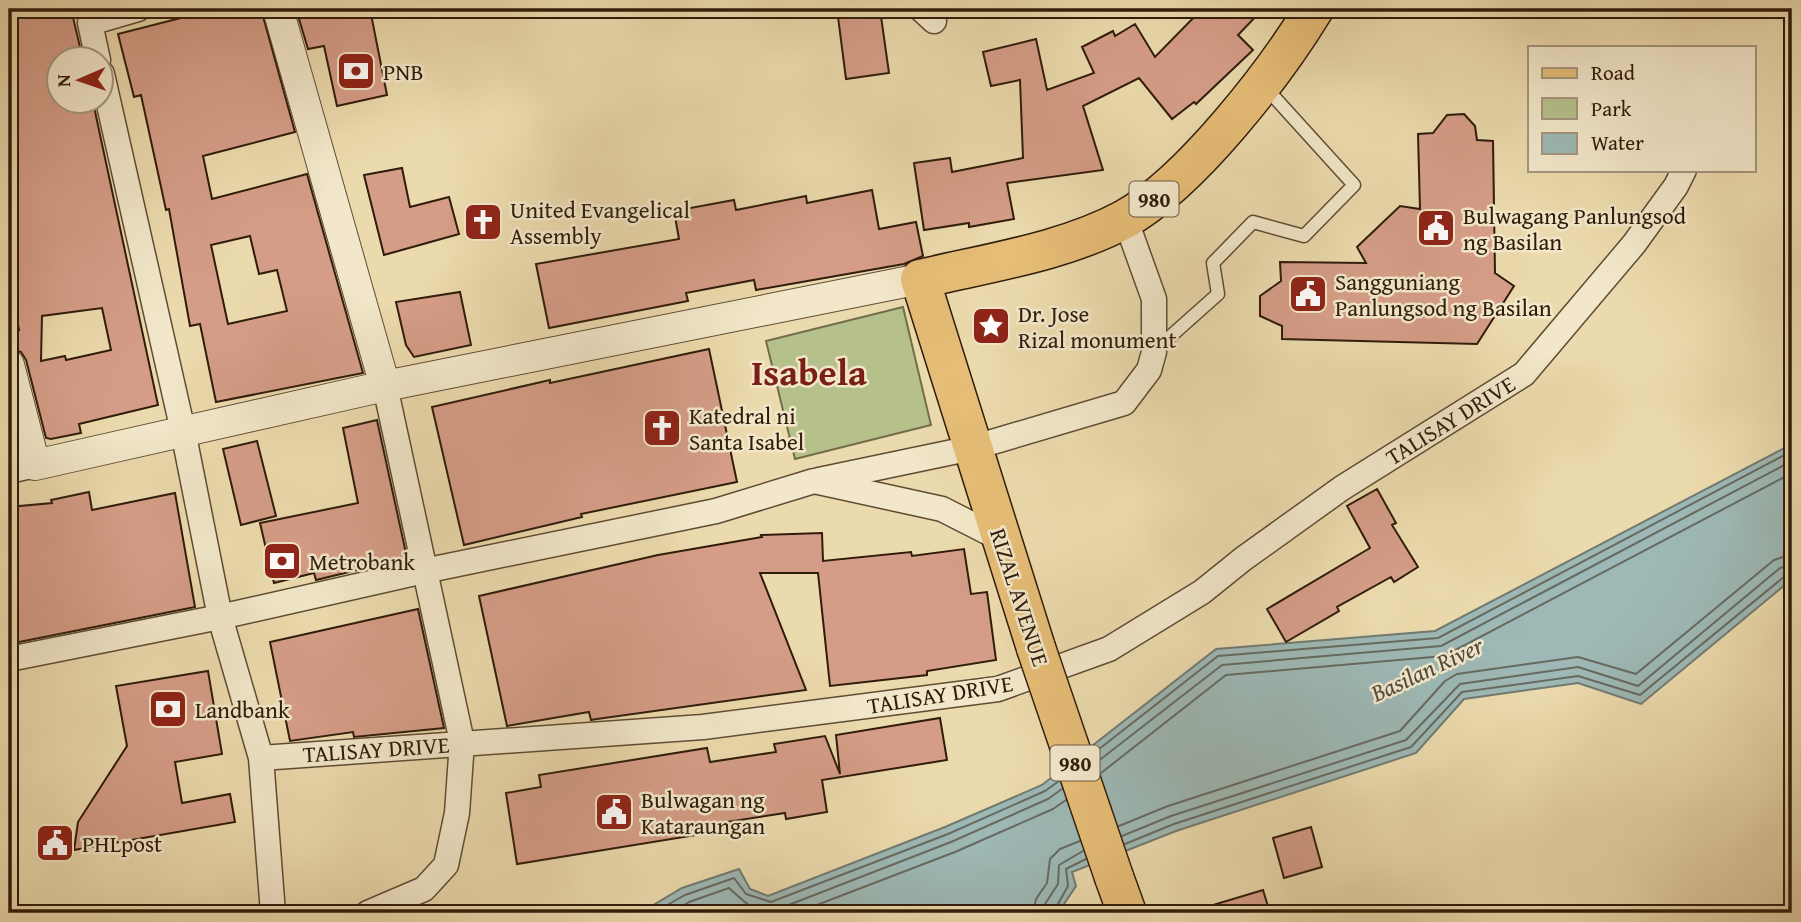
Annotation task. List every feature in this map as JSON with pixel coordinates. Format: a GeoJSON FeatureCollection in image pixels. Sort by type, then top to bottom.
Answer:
{"type":"FeatureCollection","features":[{"type":"Feature","properties":{"kind":"main road","name":"980"},"geometry":{"type":"LineString","coordinates":[[920,279],[1055,245],[1125,218],[1158,196],[1197,159],[1261,82],[1314,9]]}},
{"type":"Feature","properties":{"kind":"main road","name":"RIZAL AVENUE"},"geometry":{"type":"LineString","coordinates":[[920,279],[1036,648],[1127,913]]}},
{"type":"Feature","properties":{"kind":"street"},"geometry":{"type":"LineString","coordinates":[[95,46],[88,16],[138,9]]}},
{"type":"Feature","properties":{"kind":"street"},"geometry":{"type":"LineString","coordinates":[[278,9],[385,386],[462,742],[457,813],[446,865],[424,889],[368,913]]}},
{"type":"Feature","properties":{"kind":"street"},"geometry":{"type":"LineString","coordinates":[[112,116],[183,431],[220,617],[261,758],[273,913]]}},
{"type":"Feature","properties":{"kind":"street","name":"TALISAY DRIVE"},"geometry":{"type":"LineString","coordinates":[[261,758],[703,727],[998,690],[1109,649],[1202,592],[1242,559],[1342,488],[1524,374],[1634,244],[1683,172]]}},
{"type":"Feature","properties":{"kind":"street"},"geometry":{"type":"LineString","coordinates":[[9,659],[220,617],[424,571],[716,511],[814,481],[972,448],[1124,403],[1149,370],[1154,352],[1154,299],[1125,218]]}},
{"type":"Feature","properties":{"kind":"street"},"geometry":{"type":"LineString","coordinates":[[9,365],[22,468],[385,386],[920,279]]}},
{"type":"Feature","properties":{"kind":"street"},"geometry":{"type":"LineString","coordinates":[[814,481],[942,509],[1001,539]]}},
{"type":"Feature","properties":{"kind":"lane"},"geometry":{"type":"LineString","coordinates":[[1154,352],[1218,294],[1213,262],[1253,222],[1304,236],[1354,185],[1261,82]]}},
{"type":"Feature","properties":{"kind":"green space"},"geometry":{"type":"Polygon","coordinates":[[[903,307],[931,425],[795,459],[766,341],[903,307]]]}},
{"type":"Feature","properties":{"kind":"water","name":"Basilan River"},"geometry":{"type":"Polygon","coordinates":[[[1792,444],[1792,579],[1641,704],[1578,683],[1464,699],[1416,753],[1176,831],[1072,872],[1076,886],[1058,913],[640,913],[682,888],[739,869],[750,889],[768,896],[945,827],[1042,785],[1216,649],[1435,631],[1792,444]]]}},
{"type":"Feature","properties":{"kind":"building"},"geometry":{"type":"Polygon","coordinates":[[[9,9],[71,9],[80,46],[46,46],[46,116],[96,116],[158,405],[79,424],[81,433],[46,438],[26,360],[21,352],[9,348],[9,332],[19,330],[9,277],[9,9]],[[102,308],[42,316],[41,361],[65,356],[66,360],[111,350],[102,308]]]}},
{"type":"Feature","properties":{"kind":"building"},"geometry":{"type":"Polygon","coordinates":[[[216,9],[261,9],[295,132],[203,156],[212,199],[307,174],[363,373],[216,402],[200,324],[190,326],[169,209],[166,210],[141,95],[134,97],[118,34],[216,9]],[[250,236],[211,245],[228,324],[287,311],[277,270],[259,274],[250,236]]]}},
{"type":"Feature","properties":{"kind":"building"},"geometry":{"type":"Polygon","coordinates":[[[296,9],[370,9],[387,95],[337,106],[324,46],[308,49],[296,9]]]}},
{"type":"Feature","properties":{"kind":"building"},"geometry":{"type":"Polygon","coordinates":[[[837,9],[880,9],[889,73],[846,79],[837,9]]]}},
{"type":"Feature","properties":{"kind":"building"},"geometry":{"type":"Polygon","coordinates":[[[1202,9],[1263,9],[1238,35],[1253,50],[1196,104],[1194,102],[1172,119],[1139,78],[1083,106],[1103,170],[1007,183],[1014,219],[969,227],[969,223],[924,230],[914,163],[950,158],[952,172],[1023,158],[1020,80],[991,86],[983,52],[1036,39],[1047,90],[1094,73],[1082,47],[1113,31],[1115,36],[1135,24],[1155,57],[1202,9]]]}},
{"type":"Feature","properties":{"kind":"building","name":"Bulwagang Panlungsod ng Basilan"},"geometry":{"type":"Polygon","coordinates":[[[1464,114],[1475,126],[1477,140],[1493,141],[1495,273],[1514,286],[1477,344],[1282,339],[1282,326],[1260,316],[1260,296],[1281,281],[1280,262],[1366,263],[1357,247],[1400,206],[1420,209],[1418,134],[1433,133],[1447,115],[1464,114]]]}},
{"type":"Feature","properties":{"kind":"building"},"geometry":{"type":"Polygon","coordinates":[[[402,168],[410,207],[449,197],[459,234],[384,255],[364,175],[402,168]]]}},
{"type":"Feature","properties":{"kind":"building"},"geometry":{"type":"Polygon","coordinates":[[[872,190],[879,229],[916,222],[923,256],[904,264],[756,290],[754,280],[686,293],[688,301],[549,328],[536,264],[679,239],[674,211],[734,200],[736,210],[806,196],[807,203],[872,190]]]}},
{"type":"Feature","properties":{"kind":"building"},"geometry":{"type":"Polygon","coordinates":[[[460,292],[471,345],[414,357],[406,345],[396,302],[460,292]]]}},
{"type":"Feature","properties":{"kind":"building"},"geometry":{"type":"Polygon","coordinates":[[[709,349],[737,482],[581,514],[582,517],[464,545],[432,407],[550,380],[550,383],[709,349]]]}},
{"type":"Feature","properties":{"kind":"building"},"geometry":{"type":"Polygon","coordinates":[[[377,420],[407,558],[316,580],[314,573],[274,583],[260,523],[358,503],[343,428],[377,420]]]}},
{"type":"Feature","properties":{"kind":"building"},"geometry":{"type":"Polygon","coordinates":[[[257,441],[276,516],[241,525],[223,449],[257,441]]]}},
{"type":"Feature","properties":{"kind":"building"},"geometry":{"type":"Polygon","coordinates":[[[1377,489],[1396,523],[1392,525],[1418,567],[1394,582],[1391,577],[1337,607],[1339,611],[1286,642],[1267,609],[1370,548],[1347,506],[1377,489]]]}},
{"type":"Feature","properties":{"kind":"building"},"geometry":{"type":"Polygon","coordinates":[[[89,492],[92,510],[175,493],[195,607],[9,644],[9,507],[52,503],[51,500],[89,492]]]}},
{"type":"Feature","properties":{"kind":"building"},"geometry":{"type":"Polygon","coordinates":[[[822,533],[823,561],[911,552],[912,556],[964,549],[971,594],[987,592],[996,660],[927,671],[927,675],[830,686],[818,573],[760,573],[806,690],[591,720],[589,712],[507,726],[479,596],[658,555],[762,537],[761,535],[822,533]]]}},
{"type":"Feature","properties":{"kind":"building"},"geometry":{"type":"Polygon","coordinates":[[[418,609],[444,728],[354,737],[353,732],[290,741],[270,642],[418,609]]]}},
{"type":"Feature","properties":{"kind":"building"},"geometry":{"type":"Polygon","coordinates":[[[208,671],[222,754],[175,762],[182,803],[230,794],[235,822],[74,850],[78,822],[127,746],[116,686],[208,671]]]}},
{"type":"Feature","properties":{"kind":"building"},"geometry":{"type":"Polygon","coordinates":[[[940,718],[947,760],[822,780],[827,812],[786,819],[785,813],[720,823],[721,831],[517,864],[506,793],[541,787],[539,775],[707,748],[710,762],[776,752],[774,744],[825,736],[840,774],[836,735],[940,718]]]}},
{"type":"Feature","properties":{"kind":"building"},"geometry":{"type":"Polygon","coordinates":[[[1311,827],[1322,867],[1284,878],[1273,838],[1311,827]]]}},
{"type":"Feature","properties":{"kind":"building"},"geometry":{"type":"Polygon","coordinates":[[[1263,890],[1270,913],[1203,913],[1203,908],[1263,890]]]}},
{"type":"Feature","properties":{"kind":"place","name":"PNB"},"geometry":{"type":"Point","coordinates":[356,71]}},
{"type":"Feature","properties":{"kind":"place","name":"United Evangelical Assembly"},"geometry":{"type":"Point","coordinates":[483,222]}},
{"type":"Feature","properties":{"kind":"place","name":"Bulwagang Panlungsod ng Basilan"},"geometry":{"type":"Point","coordinates":[1436,228]}},
{"type":"Feature","properties":{"kind":"place","name":"Sangguniang Panlungsod ng Basilan"},"geometry":{"type":"Point","coordinates":[1308,294]}},
{"type":"Feature","properties":{"kind":"place","name":"Dr. Jose Rizal monument"},"geometry":{"type":"Point","coordinates":[991,326]}},
{"type":"Feature","properties":{"kind":"place","name":"Katedral ni Santa Isabel"},"geometry":{"type":"Point","coordinates":[662,428]}},
{"type":"Feature","properties":{"kind":"place","name":"Metrobank"},"geometry":{"type":"Point","coordinates":[282,561]}},
{"type":"Feature","properties":{"kind":"place","name":"Landbank"},"geometry":{"type":"Point","coordinates":[168,709]}},
{"type":"Feature","properties":{"kind":"place","name":"Bulwagan ng Kataraungan"},"geometry":{"type":"Point","coordinates":[614,812]}},
{"type":"Feature","properties":{"kind":"place","name":"PHLpost"},"geometry":{"type":"Point","coordinates":[55,843]}},
{"type":"Feature","properties":{"kind":"district","name":"Isabela"},"geometry":{"type":"Point","coordinates":[809,371]}}]}
